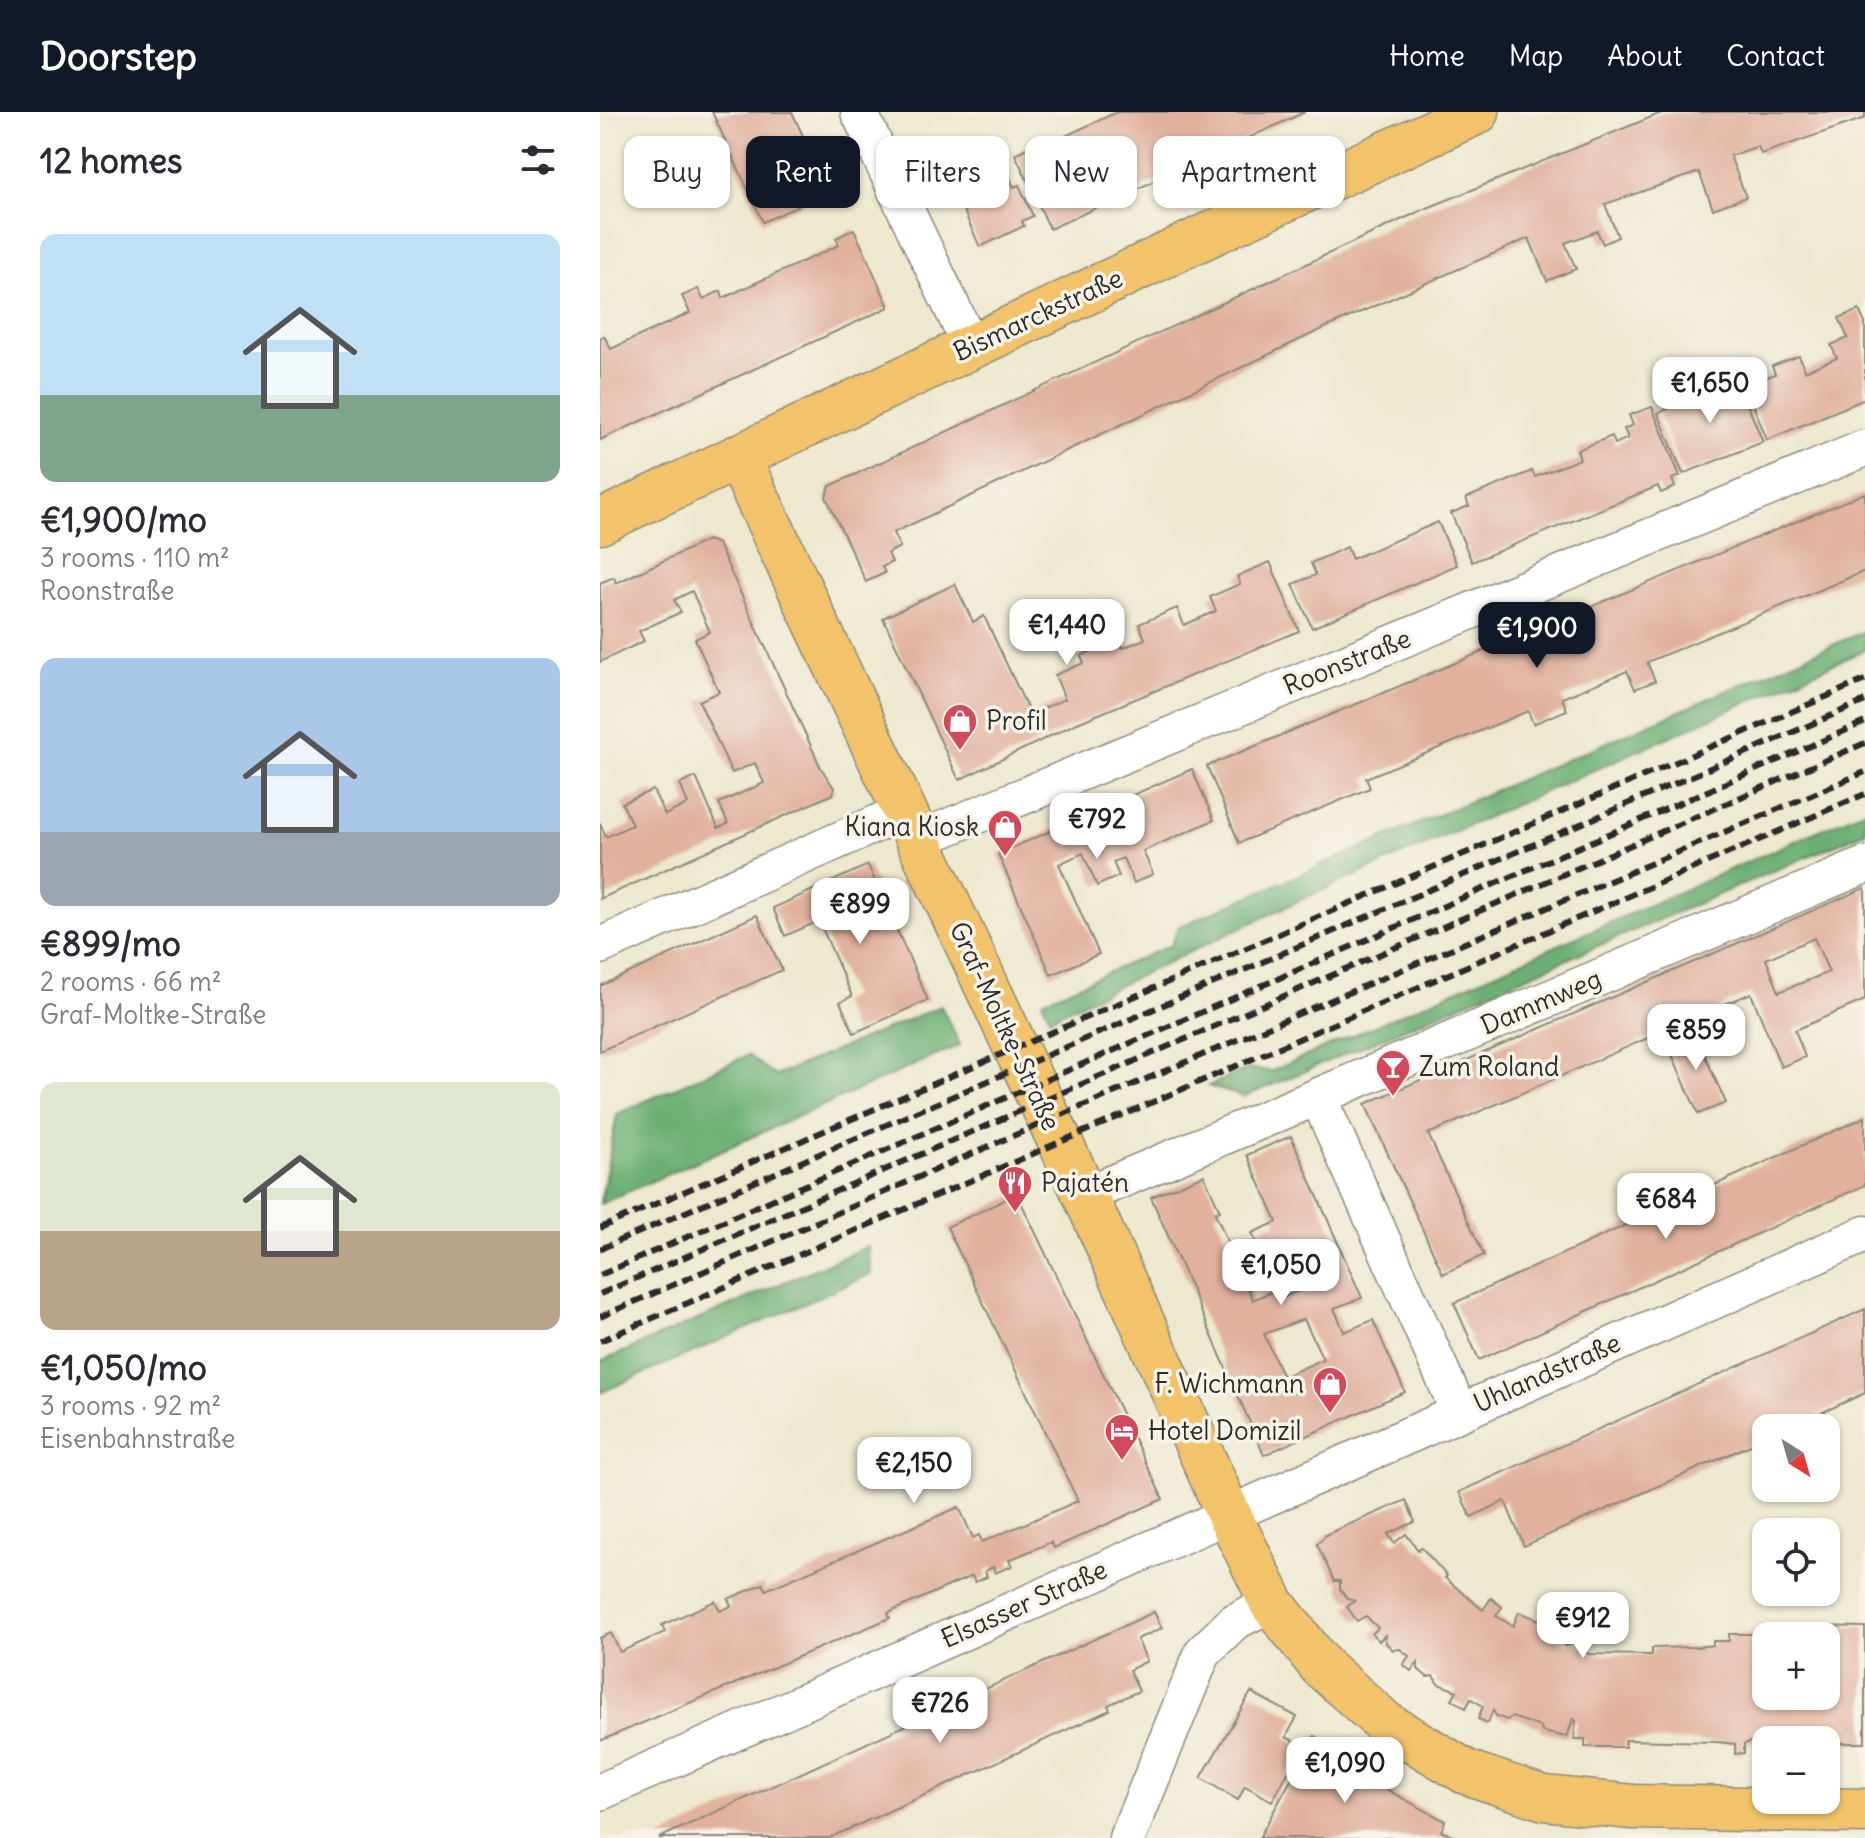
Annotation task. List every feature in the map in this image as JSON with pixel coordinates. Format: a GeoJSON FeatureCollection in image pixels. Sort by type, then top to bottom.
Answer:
{"type":"FeatureCollection","features":[{"type":"Feature","properties":{"kind":"main road","name":"Bismarckstraße"},"geometry":{"type":"LineString","coordinates":[[600,522],[1477,112]]}},
{"type":"Feature","properties":{"kind":"main road","name":"Graf-Moltke-Straße"},"geometry":{"type":"LineString","coordinates":[[738,457],[1085,1195],[1228,1513],[1272,1603],[1321,1666],[1386,1724],[1466,1772],[1544,1798],[1633,1807],[1865,1811]]}},
{"type":"Feature","properties":{"kind":"street"},"geometry":{"type":"LineString","coordinates":[[859,112],[971,347]]}},
{"type":"Feature","properties":{"kind":"street","name":"Roonstraße"},"geometry":{"type":"LineString","coordinates":[[600,946],[1865,448]]}},
{"type":"Feature","properties":{"kind":"street","name":"Dammweg"},"geometry":{"type":"LineString","coordinates":[[1085,1195],[1865,865]]}},
{"type":"Feature","properties":{"kind":"street"},"geometry":{"type":"LineString","coordinates":[[1318,1097],[1459,1411]]}},
{"type":"Feature","properties":{"kind":"street","name":"Uhlandstraße"},"geometry":{"type":"LineString","coordinates":[[1228,1513],[1865,1234]]}},
{"type":"Feature","properties":{"kind":"street","name":"Elsasser Straße"},"geometry":{"type":"LineString","coordinates":[[600,1792],[1228,1513]]}},
{"type":"Feature","properties":{"kind":"street"},"geometry":{"type":"LineString","coordinates":[[1127,1838],[1203,1652],[1234,1622],[1272,1603]]}},
{"type":"Feature","properties":{"kind":"green space"},"geometry":{"type":"Polygon","coordinates":[[[1865,631],[1865,650],[1296,902],[1050,1018],[1042,1001],[1171,945],[1178,927],[1865,631]]]}},
{"type":"Feature","properties":{"kind":"green space"},"geometry":{"type":"Polygon","coordinates":[[[1865,810],[1865,832],[1244,1097],[1208,1086],[1248,1069],[1272,1071],[1865,810]]]}},
{"type":"Feature","properties":{"kind":"green space"},"geometry":{"type":"Polygon","coordinates":[[[941,1006],[960,1045],[600,1204],[617,1114],[748,1055],[775,1076],[941,1006]]]}},
{"type":"Feature","properties":{"kind":"green space"},"geometry":{"type":"Polygon","coordinates":[[[868,1246],[871,1274],[600,1393],[600,1362],[868,1246]]]}},
{"type":"Feature","properties":{"kind":"building"},"geometry":{"type":"Polygon","coordinates":[[[712,112],[792,112],[803,136],[746,136],[746,185],[730,151],[730,136],[723,136],[712,112]]]}},
{"type":"Feature","properties":{"kind":"building"},"geometry":{"type":"Polygon","coordinates":[[[1117,112],[1305,112],[1253,136],[1153,136],[1153,182],[1137,189],[1137,136],[1065,136],[1117,112]]]}},
{"type":"Feature","properties":{"kind":"building"},"geometry":{"type":"Polygon","coordinates":[[[1664,112],[1865,112],[1865,118],[1761,154],[1758,146],[1730,156],[1746,197],[1713,209],[1699,172],[1605,204],[1618,237],[1603,244],[1597,231],[1565,243],[1576,269],[1547,281],[1529,238],[1320,330],[893,533],[900,547],[888,553],[892,562],[882,567],[885,573],[866,582],[826,497],[830,486],[1420,211],[1664,112]]]}},
{"type":"Feature","properties":{"kind":"building"},"geometry":{"type":"Polygon","coordinates":[[[1025,149],[1025,175],[1015,154],[1025,149]]]}},
{"type":"Feature","properties":{"kind":"building"},"geometry":{"type":"Polygon","coordinates":[[[1009,178],[1014,187],[1019,185],[1025,198],[1025,208],[1029,208],[1033,216],[1022,221],[1024,226],[980,247],[962,208],[1009,208],[1009,178]]]}},
{"type":"Feature","properties":{"kind":"building"},"geometry":{"type":"Polygon","coordinates":[[[757,208],[794,208],[763,222],[757,208]]]}},
{"type":"Feature","properties":{"kind":"building"},"geometry":{"type":"Polygon","coordinates":[[[1040,208],[1096,208],[1050,229],[1040,208]]]}},
{"type":"Feature","properties":{"kind":"building"},"geometry":{"type":"Polygon","coordinates":[[[854,229],[889,307],[600,440],[600,338],[604,336],[611,349],[690,313],[682,296],[698,289],[703,299],[721,291],[723,298],[839,245],[836,238],[854,229]]]}},
{"type":"Feature","properties":{"kind":"building"},"geometry":{"type":"Polygon","coordinates":[[[1859,310],[1865,323],[1865,399],[1767,440],[1746,386],[1775,374],[1772,366],[1799,356],[1805,371],[1837,358],[1831,345],[1848,338],[1839,318],[1859,310]]]}},
{"type":"Feature","properties":{"kind":"building"},"geometry":{"type":"Polygon","coordinates":[[[1712,375],[1716,386],[1736,377],[1763,442],[1683,474],[1658,413],[1698,397],[1693,384],[1712,375]]]}},
{"type":"Feature","properties":{"kind":"building"},"geometry":{"type":"Polygon","coordinates":[[[1652,407],[1680,476],[1672,479],[1675,487],[1661,493],[1658,486],[1472,562],[1451,513],[1469,506],[1466,498],[1532,471],[1535,477],[1580,459],[1577,450],[1612,436],[1615,444],[1628,438],[1624,429],[1633,425],[1629,415],[1652,407]]]}},
{"type":"Feature","properties":{"kind":"building"},"geometry":{"type":"Polygon","coordinates":[[[1865,493],[1865,571],[1647,662],[1655,681],[1635,689],[1627,671],[1562,698],[1567,710],[1533,724],[1528,711],[1366,778],[1370,788],[1239,843],[1207,766],[1865,493]]]}},
{"type":"Feature","properties":{"kind":"building"},"geometry":{"type":"Polygon","coordinates":[[[1438,522],[1457,565],[1312,628],[1293,584],[1316,575],[1311,563],[1347,547],[1352,559],[1438,522]]]}},
{"type":"Feature","properties":{"kind":"building"},"geometry":{"type":"Polygon","coordinates":[[[708,540],[718,544],[821,768],[834,788],[833,794],[600,899],[600,823],[606,837],[632,825],[622,803],[653,790],[665,815],[688,804],[680,784],[696,777],[718,828],[728,824],[719,803],[764,783],[755,763],[732,773],[699,701],[719,692],[695,639],[710,632],[692,591],[674,600],[681,612],[639,631],[644,641],[600,662],[600,583],[614,577],[616,583],[708,540]]]}},
{"type":"Feature","properties":{"kind":"building"},"geometry":{"type":"Polygon","coordinates":[[[1270,562],[1299,631],[1075,724],[959,780],[883,618],[955,584],[973,622],[984,616],[1030,714],[1065,699],[1055,675],[1084,663],[1081,656],[1119,639],[1123,648],[1145,639],[1139,624],[1177,608],[1184,625],[1216,611],[1210,597],[1240,584],[1237,576],[1270,562]]]}},
{"type":"Feature","properties":{"kind":"building"},"geometry":{"type":"Polygon","coordinates":[[[1192,769],[1214,820],[1143,851],[1153,874],[1134,883],[1123,858],[1113,862],[1119,876],[1097,886],[1083,853],[1059,864],[1099,954],[1051,975],[998,854],[1192,769]]]}},
{"type":"Feature","properties":{"kind":"building"},"geometry":{"type":"Polygon","coordinates":[[[868,865],[928,1000],[854,1033],[840,1002],[852,996],[819,921],[785,936],[773,908],[868,865]]]}},
{"type":"Feature","properties":{"kind":"building"},"geometry":{"type":"Polygon","coordinates":[[[1865,888],[1865,1000],[1795,1030],[1805,1057],[1781,1067],[1751,993],[1428,1134],[1484,1255],[1443,1274],[1365,1104],[1865,888]],[[1814,938],[1766,959],[1779,992],[1829,972],[1814,938]]]}},
{"type":"Feature","properties":{"kind":"building"},"geometry":{"type":"Polygon","coordinates":[[[757,915],[782,970],[600,1051],[600,986],[757,915]]]}},
{"type":"Feature","properties":{"kind":"building"},"geometry":{"type":"Polygon","coordinates":[[[1693,1029],[1726,1103],[1698,1114],[1666,1041],[1693,1029]]]}},
{"type":"Feature","properties":{"kind":"building"},"geometry":{"type":"Polygon","coordinates":[[[1865,1117],[1865,1185],[1479,1360],[1454,1303],[1865,1117]]]}},
{"type":"Feature","properties":{"kind":"building"},"geometry":{"type":"Polygon","coordinates":[[[1291,1136],[1362,1298],[1334,1308],[1344,1332],[1373,1320],[1405,1392],[1264,1455],[1151,1197],[1204,1175],[1220,1211],[1215,1213],[1253,1300],[1275,1290],[1279,1299],[1306,1288],[1303,1280],[1314,1275],[1308,1260],[1286,1269],[1279,1254],[1264,1260],[1252,1233],[1277,1222],[1247,1155],[1291,1136]],[[1304,1319],[1264,1334],[1283,1377],[1323,1359],[1304,1319]]]}},
{"type":"Feature","properties":{"kind":"building"},"geometry":{"type":"Polygon","coordinates":[[[1017,1194],[1163,1499],[1054,1548],[1051,1542],[1009,1560],[1012,1566],[995,1573],[993,1567],[985,1571],[987,1577],[975,1582],[972,1576],[953,1584],[888,1613],[890,1618],[600,1741],[600,1638],[611,1633],[620,1652],[665,1632],[662,1625],[715,1601],[720,1611],[731,1606],[728,1599],[763,1584],[766,1590],[959,1507],[973,1538],[979,1535],[982,1542],[1078,1501],[947,1227],[1017,1194]]]}},
{"type":"Feature","properties":{"kind":"building"},"geometry":{"type":"Polygon","coordinates":[[[1865,1309],[1865,1393],[1819,1414],[1752,1414],[1752,1444],[1524,1546],[1505,1501],[1471,1517],[1459,1492],[1865,1309]]]}},
{"type":"Feature","properties":{"kind":"building"},"geometry":{"type":"Polygon","coordinates":[[[1406,1500],[1415,1522],[1388,1534],[1394,1543],[1406,1534],[1418,1550],[1422,1548],[1447,1576],[1445,1578],[1483,1610],[1491,1598],[1502,1607],[1496,1616],[1513,1626],[1519,1612],[1553,1625],[1547,1640],[1554,1637],[1566,1646],[1573,1643],[1583,1647],[1588,1654],[1652,1655],[1652,1648],[1713,1645],[1713,1641],[1729,1641],[1729,1634],[1752,1634],[1752,1710],[1840,1710],[1840,1627],[1865,1627],[1865,1743],[1840,1743],[1840,1726],[1752,1726],[1752,1742],[1744,1744],[1744,1753],[1735,1754],[1735,1744],[1716,1742],[1625,1740],[1625,1747],[1585,1747],[1585,1739],[1574,1739],[1576,1721],[1573,1719],[1567,1737],[1542,1732],[1541,1727],[1512,1717],[1507,1720],[1496,1716],[1493,1710],[1488,1723],[1478,1719],[1483,1706],[1471,1699],[1466,1708],[1452,1699],[1457,1691],[1438,1684],[1433,1676],[1427,1677],[1418,1669],[1418,1663],[1411,1671],[1403,1665],[1409,1656],[1400,1649],[1393,1650],[1386,1643],[1385,1635],[1379,1641],[1372,1634],[1378,1628],[1366,1616],[1357,1621],[1347,1607],[1355,1601],[1347,1599],[1340,1589],[1340,1581],[1334,1581],[1317,1544],[1327,1534],[1406,1500]]]}},
{"type":"Feature","properties":{"kind":"building"},"geometry":{"type":"Polygon","coordinates":[[[1154,1612],[1162,1628],[1137,1639],[1147,1661],[1129,1670],[1139,1691],[1108,1705],[1110,1710],[936,1790],[829,1838],[659,1838],[1154,1612]]]}},
{"type":"Feature","properties":{"kind":"building"},"geometry":{"type":"Polygon","coordinates":[[[1251,1692],[1297,1717],[1286,1737],[1303,1746],[1272,1801],[1245,1786],[1238,1800],[1201,1778],[1251,1692]]]}},
{"type":"Feature","properties":{"kind":"building"},"geometry":{"type":"Polygon","coordinates":[[[1315,1736],[1378,1785],[1445,1821],[1441,1831],[1457,1838],[1259,1838],[1315,1736]]]}},
{"type":"Feature","properties":{"kind":"railway"},"geometry":{"type":"LineString","coordinates":[[600,1228],[1865,680]]}},
{"type":"Feature","properties":{"kind":"railway"},"geometry":{"type":"LineString","coordinates":[[600,1249],[1865,701]]}},
{"type":"Feature","properties":{"kind":"railway"},"geometry":{"type":"LineString","coordinates":[[600,1275],[1865,722]]}},
{"type":"Feature","properties":{"kind":"railway"},"geometry":{"type":"LineString","coordinates":[[600,1294],[1865,743]]}},
{"type":"Feature","properties":{"kind":"railway"},"geometry":{"type":"LineString","coordinates":[[600,1317],[1008,1138],[1865,772]]}},
{"type":"Feature","properties":{"kind":"railway"},"geometry":{"type":"LineString","coordinates":[[600,1341],[1865,794]]}},
{"type":"Feature","properties":{"kind":"place","name":"Profil"},"geometry":{"type":"Point","coordinates":[960,752]}},
{"type":"Feature","properties":{"kind":"place","name":"Kiana Kiosk"},"geometry":{"type":"Point","coordinates":[1005,858]}},
{"type":"Feature","properties":{"kind":"place","name":"Zum Roland"},"geometry":{"type":"Point","coordinates":[1393,1098]}},
{"type":"Feature","properties":{"kind":"place","name":"Pajatén"},"geometry":{"type":"Point","coordinates":[1015,1214]}},
{"type":"Feature","properties":{"kind":"place","name":"F. Wichmann"},"geometry":{"type":"Point","coordinates":[1330,1415]}},
{"type":"Feature","properties":{"kind":"place","name":"Hotel Domizil"},"geometry":{"type":"Point","coordinates":[1122,1462]}}]}
